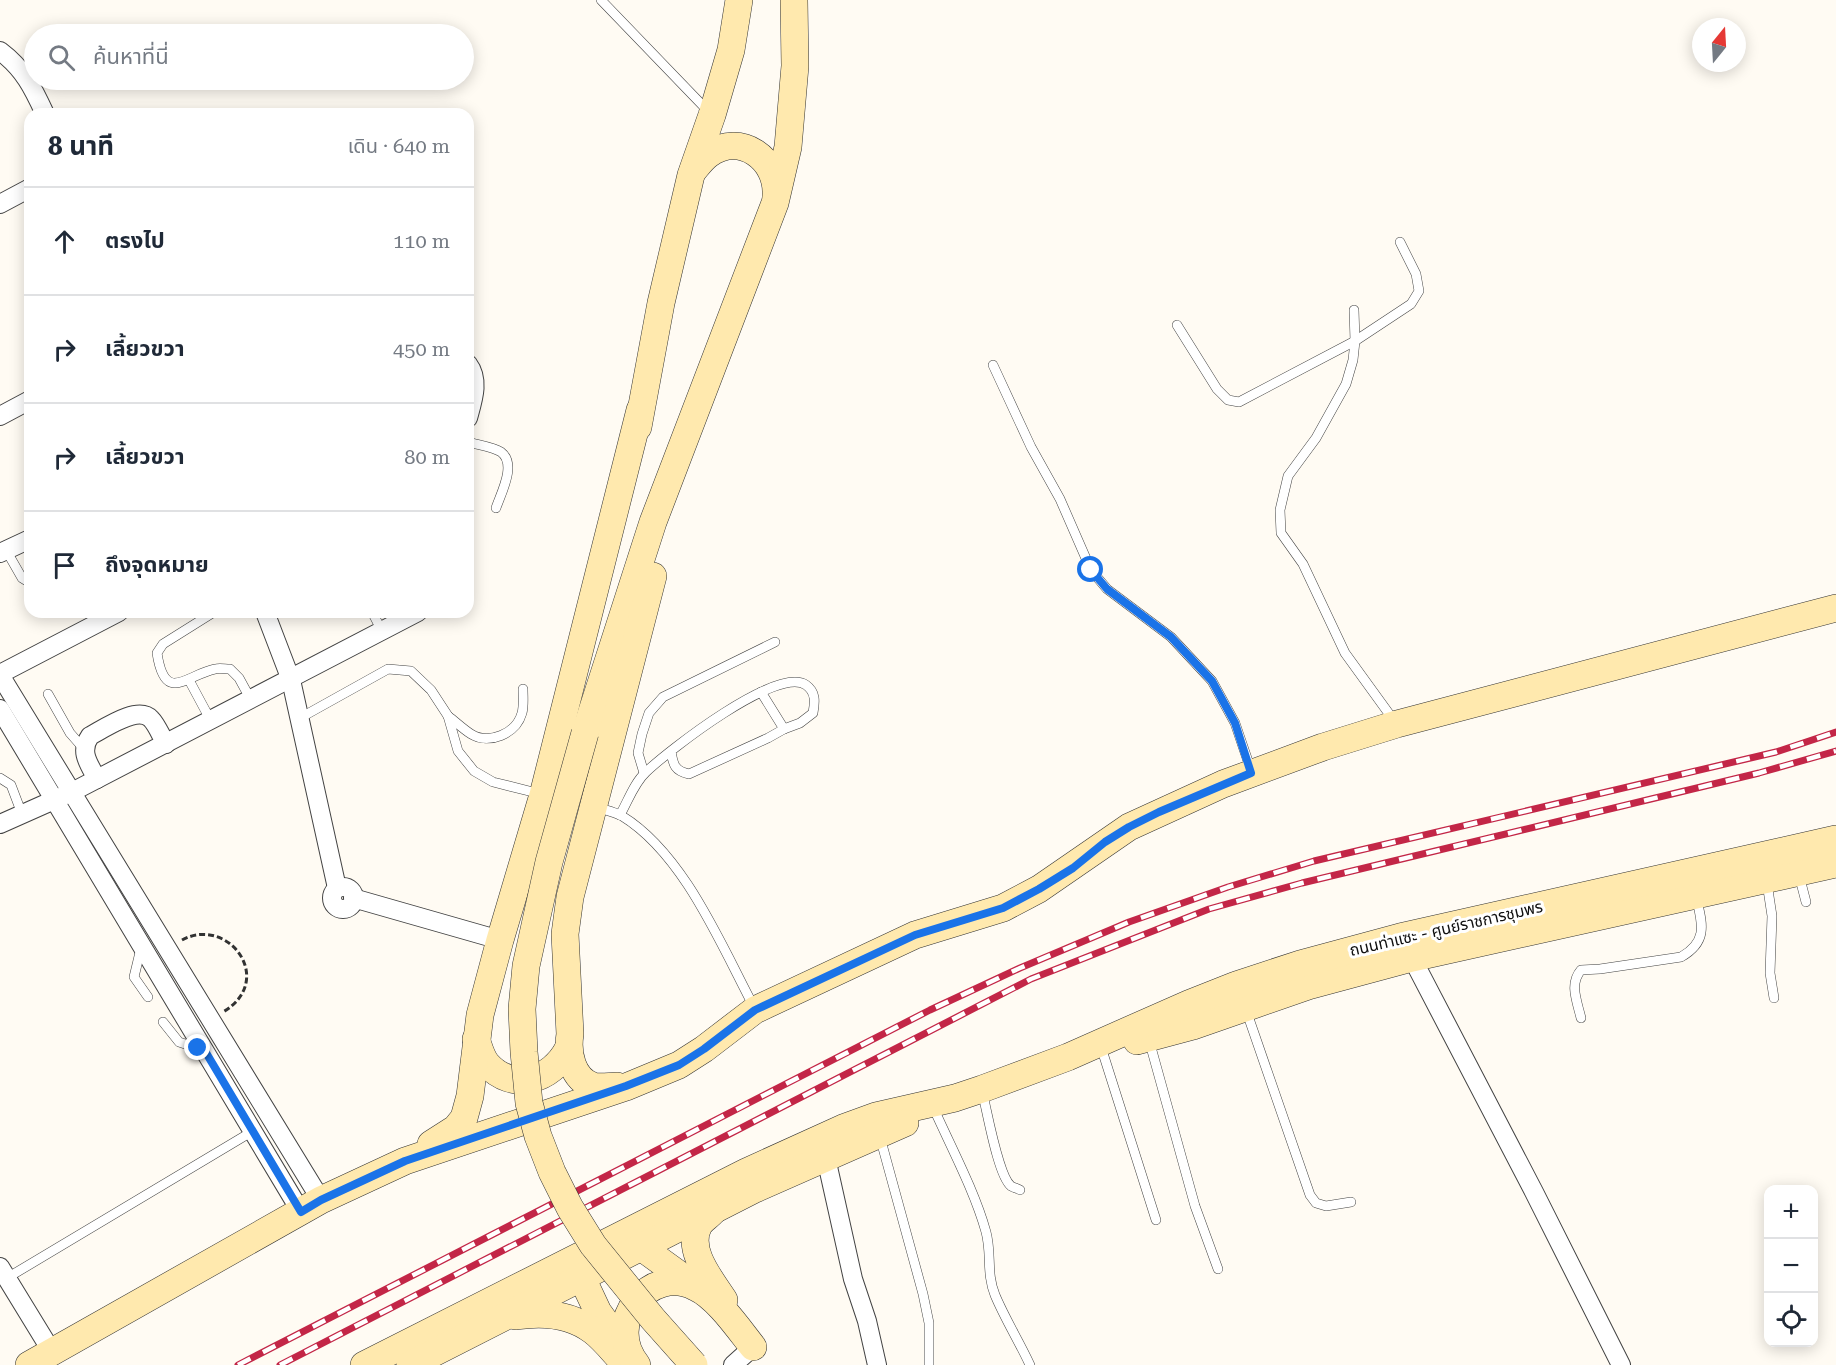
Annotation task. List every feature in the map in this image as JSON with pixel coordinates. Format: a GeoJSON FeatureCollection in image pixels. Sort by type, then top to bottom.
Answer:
{"type":"FeatureCollection","features":[{"type":"Feature","properties":{"kind":"main road"},"geometry":{"type":"LineString","coordinates":[[405,1161],[456,1128],[464,1118],[500,940],[543,795],[640,410],[661,303],[691,175],[731,50],[739,0]]}},
{"type":"Feature","properties":{"kind":"main road"},"geometry":{"type":"LineString","coordinates":[[694,1365],[593,1245],[570,1208],[552,1172],[538,1136],[529,1103],[522,1009],[526,966],[549,862],[585,733],[653,522],[775,203],[788,147],[795,66],[794,0]]}},
{"type":"Feature","properties":{"kind":"main road"},"geometry":{"type":"LineString","coordinates":[[691,175],[707,154],[719,148],[746,147],[763,158],[774,174],[775,203]]}},
{"type":"Feature","properties":{"kind":"main road"},"geometry":{"type":"LineString","coordinates":[[585,733],[625,522],[640,410]]}},
{"type":"Feature","properties":{"kind":"main road"},"geometry":{"type":"LineString","coordinates":[[555,1110],[570,1034],[565,934],[570,897],[692,423]]}},
{"type":"Feature","properties":{"kind":"main road"},"geometry":{"type":"LineString","coordinates":[[40,1359],[311,1206],[405,1161],[626,1086],[679,1065],[755,1010],[915,935],[1003,908],[1056,879],[1129,827],[1251,773],[1396,724],[1836,608]]}},
{"type":"Feature","properties":{"kind":"main road","name":"ถนนท่าแซะ - ศูนย์ราชการชุมพร"},"geometry":{"type":"LineString","coordinates":[[1068,1057],[1193,1026],[1308,986],[1406,947],[1836,839]]}},
{"type":"Feature","properties":{"kind":"main road","name":"ถนนท่าแซะ - ศูนย์ราชการชุมพร"},"geometry":{"type":"LineString","coordinates":[[944,1104],[1068,1057],[1236,985],[1300,964],[1696,897],[1836,864]]}},
{"type":"Feature","properties":{"kind":"main road"},"geometry":{"type":"LineString","coordinates":[[479,1049],[495,1071],[509,1078],[525,1081],[548,1074],[565,1055]]}},
{"type":"Feature","properties":{"kind":"main road"},"geometry":{"type":"LineString","coordinates":[[479,1049],[481,1102],[483,1113],[492,1131]]}},
{"type":"Feature","properties":{"kind":"main road"},"geometry":{"type":"LineString","coordinates":[[565,1055],[584,1081],[595,1086],[626,1086]]}},
{"type":"Feature","properties":{"kind":"main road"},"geometry":{"type":"LineString","coordinates":[[364,1365],[636,1240],[714,1210],[944,1104]]}},
{"type":"Feature","properties":{"kind":"main road"},"geometry":{"type":"LineString","coordinates":[[636,1240],[746,1172],[843,1128],[876,1116],[944,1104]]}},
{"type":"Feature","properties":{"kind":"main road"},"geometry":{"type":"LineString","coordinates":[[714,1210],[700,1224],[697,1232],[696,1247],[700,1263],[761,1356]]}},
{"type":"Feature","properties":{"kind":"main road"},"geometry":{"type":"LineString","coordinates":[[636,1240],[724,1312],[761,1356]]}},
{"type":"Feature","properties":{"kind":"main road"},"geometry":{"type":"LineString","coordinates":[[410,1365],[504,1317],[577,1268]]}},
{"type":"Feature","properties":{"kind":"main road"},"geometry":{"type":"LineString","coordinates":[[577,1268],[598,1312],[631,1362]]}},
{"type":"Feature","properties":{"kind":"main road"},"geometry":{"type":"LineString","coordinates":[[631,1362],[625,1329],[628,1315],[635,1302],[645,1292],[661,1284],[678,1282],[695,1286]]}},
{"type":"Feature","properties":{"kind":"main road"},"geometry":{"type":"LineString","coordinates":[[504,1317],[550,1314],[566,1318],[593,1331],[631,1362]]}},
{"type":"Feature","properties":{"kind":"street"},"geometry":{"type":"LineString","coordinates":[[0,51],[24,74]]}},
{"type":"Feature","properties":{"kind":"street"},"geometry":{"type":"LineString","coordinates":[[34,90],[42,108]]}},
{"type":"Feature","properties":{"kind":"street"},"geometry":{"type":"LineString","coordinates":[[0,204],[24,191]]}},
{"type":"Feature","properties":{"kind":"street"},"geometry":{"type":"LineString","coordinates":[[474,379],[474,397]]}},
{"type":"Feature","properties":{"kind":"street"},"geometry":{"type":"LineString","coordinates":[[0,416],[24,403]]}},
{"type":"Feature","properties":{"kind":"street"},"geometry":{"type":"LineString","coordinates":[[3,551],[24,542]]}},
{"type":"Feature","properties":{"kind":"street"},"geometry":{"type":"LineString","coordinates":[[108,618],[0,675],[211,1018],[311,1206]]}},
{"type":"Feature","properties":{"kind":"street"},"geometry":{"type":"LineString","coordinates":[[267,618],[291,680],[337,888],[333,892],[332,899],[338,908],[347,908],[353,898],[500,940]]}},
{"type":"Feature","properties":{"kind":"street"},"geometry":{"type":"LineString","coordinates":[[0,824],[72,792],[407,618]]}},
{"type":"Feature","properties":{"kind":"street"},"geometry":{"type":"LineString","coordinates":[[0,709],[253,1131],[311,1206]]}},
{"type":"Feature","properties":{"kind":"street"},"geometry":{"type":"LineString","coordinates":[[97,779],[84,756],[86,742],[90,736],[136,713],[145,714],[152,719],[166,744]]}},
{"type":"Feature","properties":{"kind":"street"},"geometry":{"type":"LineString","coordinates":[[140,941],[157,930]]}},
{"type":"Feature","properties":{"kind":"street"},"geometry":{"type":"LineString","coordinates":[[1406,947],[1621,1365]]}},
{"type":"Feature","properties":{"kind":"street"},"geometry":{"type":"LineString","coordinates":[[826,1158],[853,1280],[867,1321],[877,1365]]}},
{"type":"Feature","properties":{"kind":"street"},"geometry":{"type":"LineString","coordinates":[[3,1273],[40,1359]]}},
{"type":"Feature","properties":{"kind":"street"},"geometry":{"type":"LineString","coordinates":[[733,1365],[761,1356]]}},
{"type":"Feature","properties":{"kind":"lane"},"geometry":{"type":"LineString","coordinates":[[601,0],[712,115]]}},
{"type":"Feature","properties":{"kind":"lane"},"geometry":{"type":"LineString","coordinates":[[1177,325],[1217,390],[1228,400],[1239,402],[1355,342],[1411,304],[1419,291],[1416,274],[1400,242]]}},
{"type":"Feature","properties":{"kind":"lane"},"geometry":{"type":"LineString","coordinates":[[1354,310],[1355,342],[1353,360],[1346,384],[1316,438],[1288,476],[1280,510],[1281,533],[1303,564],[1345,653],[1396,724]]}},
{"type":"Feature","properties":{"kind":"lane"},"geometry":{"type":"LineString","coordinates":[[993,365],[1031,447],[1060,499],[1091,570],[1107,589],[1171,637],[1212,681],[1235,723],[1251,773]]}},
{"type":"Feature","properties":{"kind":"lane"},"geometry":{"type":"LineString","coordinates":[[474,444],[501,452],[507,459],[508,471],[496,508]]}},
{"type":"Feature","properties":{"kind":"lane"},"geometry":{"type":"LineString","coordinates":[[3,551],[24,579]]}},
{"type":"Feature","properties":{"kind":"lane"},"geometry":{"type":"LineString","coordinates":[[204,618],[163,644],[157,653],[159,666],[170,683],[180,684],[216,668],[230,669],[252,700]]}},
{"type":"Feature","properties":{"kind":"lane"},"geometry":{"type":"LineString","coordinates":[[375,618],[382,631]]}},
{"type":"Feature","properties":{"kind":"lane"},"geometry":{"type":"LineString","coordinates":[[644,773],[638,753],[642,734],[649,713],[663,697],[775,642]]}},
{"type":"Feature","properties":{"kind":"lane"},"geometry":{"type":"LineString","coordinates":[[300,718],[388,669],[411,671],[431,690],[448,716],[458,751],[474,771],[493,782],[543,795]]}},
{"type":"Feature","properties":{"kind":"lane"},"geometry":{"type":"LineString","coordinates":[[189,680],[211,721]]}},
{"type":"Feature","properties":{"kind":"lane"},"geometry":{"type":"LineString","coordinates":[[620,815],[644,773],[692,733],[761,692],[791,681],[801,682],[809,687],[814,695],[813,713],[800,723],[689,774],[680,772],[673,765],[671,751]]}},
{"type":"Feature","properties":{"kind":"lane"},"geometry":{"type":"LineString","coordinates":[[448,716],[472,735],[484,739],[499,738],[522,715],[523,689]]}},
{"type":"Feature","properties":{"kind":"lane"},"geometry":{"type":"LineString","coordinates":[[761,692],[784,729]]}},
{"type":"Feature","properties":{"kind":"lane"},"geometry":{"type":"LineString","coordinates":[[48,694],[70,733],[84,749]]}},
{"type":"Feature","properties":{"kind":"lane"},"geometry":{"type":"LineString","coordinates":[[0,778],[11,785],[22,814]]}},
{"type":"Feature","properties":{"kind":"lane"},"geometry":{"type":"LineString","coordinates":[[594,806],[620,815],[646,833],[669,858],[690,890],[755,1010]]}},
{"type":"Feature","properties":{"kind":"lane"},"geometry":{"type":"LineString","coordinates":[[1798,873],[1806,902]]}},
{"type":"Feature","properties":{"kind":"lane"},"geometry":{"type":"LineString","coordinates":[[1766,881],[1772,916],[1770,973],[1774,998]]}},
{"type":"Feature","properties":{"kind":"lane"},"geometry":{"type":"LineString","coordinates":[[1581,1018],[1574,989],[1575,977],[1581,970],[1681,957],[1693,950],[1700,939],[1702,926],[1696,897]]}},
{"type":"Feature","properties":{"kind":"lane"},"geometry":{"type":"LineString","coordinates":[[140,941],[141,951],[134,977],[148,998]]}},
{"type":"Feature","properties":{"kind":"lane"},"geometry":{"type":"LineString","coordinates":[[1245,1008],[1310,1196],[1316,1203],[1326,1206],[1351,1202]]}},
{"type":"Feature","properties":{"kind":"lane"},"geometry":{"type":"LineString","coordinates":[[163,1022],[179,1042],[205,1051]]}},
{"type":"Feature","properties":{"kind":"lane"},"geometry":{"type":"LineString","coordinates":[[1148,1038],[1196,1206],[1218,1269]]}},
{"type":"Feature","properties":{"kind":"lane"},"geometry":{"type":"LineString","coordinates":[[1102,1050],[1156,1220]]}},
{"type":"Feature","properties":{"kind":"lane"},"geometry":{"type":"LineString","coordinates":[[982,1089],[999,1162],[1011,1187],[1020,1190]]}},
{"type":"Feature","properties":{"kind":"lane"},"geometry":{"type":"LineString","coordinates":[[944,1104],[961,1168],[986,1233],[988,1274],[995,1294],[1030,1365]]}},
{"type":"Feature","properties":{"kind":"lane"},"geometry":{"type":"LineString","coordinates":[[3,1273],[253,1131]]}},
{"type":"Feature","properties":{"kind":"lane"},"geometry":{"type":"LineString","coordinates":[[879,1135],[923,1294],[929,1323],[929,1365]]}},
{"type":"Feature","properties":{"kind":"path"},"geometry":{"type":"LineString","coordinates":[[168,948],[188,937],[201,935],[226,941],[242,954],[248,972],[246,986],[240,998],[231,1007],[211,1018]]}},
{"type":"Feature","properties":{"kind":"railway"},"geometry":{"type":"LineString","coordinates":[[238,1365],[930,1010],[1020,968],[1129,922],[1228,887],[1314,861],[1776,752],[1836,732]]}},
{"type":"Feature","properties":{"kind":"railway"},"geometry":{"type":"LineString","coordinates":[[280,1365],[1031,979],[1209,909],[1302,883],[1759,773],[1836,751]]}},
{"type":"Feature","properties":{"kind":"route"},"geometry":{"type":"LineString","coordinates":[[198,1048],[205,1051],[301,1212],[321,1200],[405,1161],[626,1086],[679,1065],[755,1010],[915,935],[1003,908],[1073,868],[1105,842],[1129,827],[1251,773],[1235,723],[1212,681],[1171,637],[1107,589],[1091,570]]}}]}
